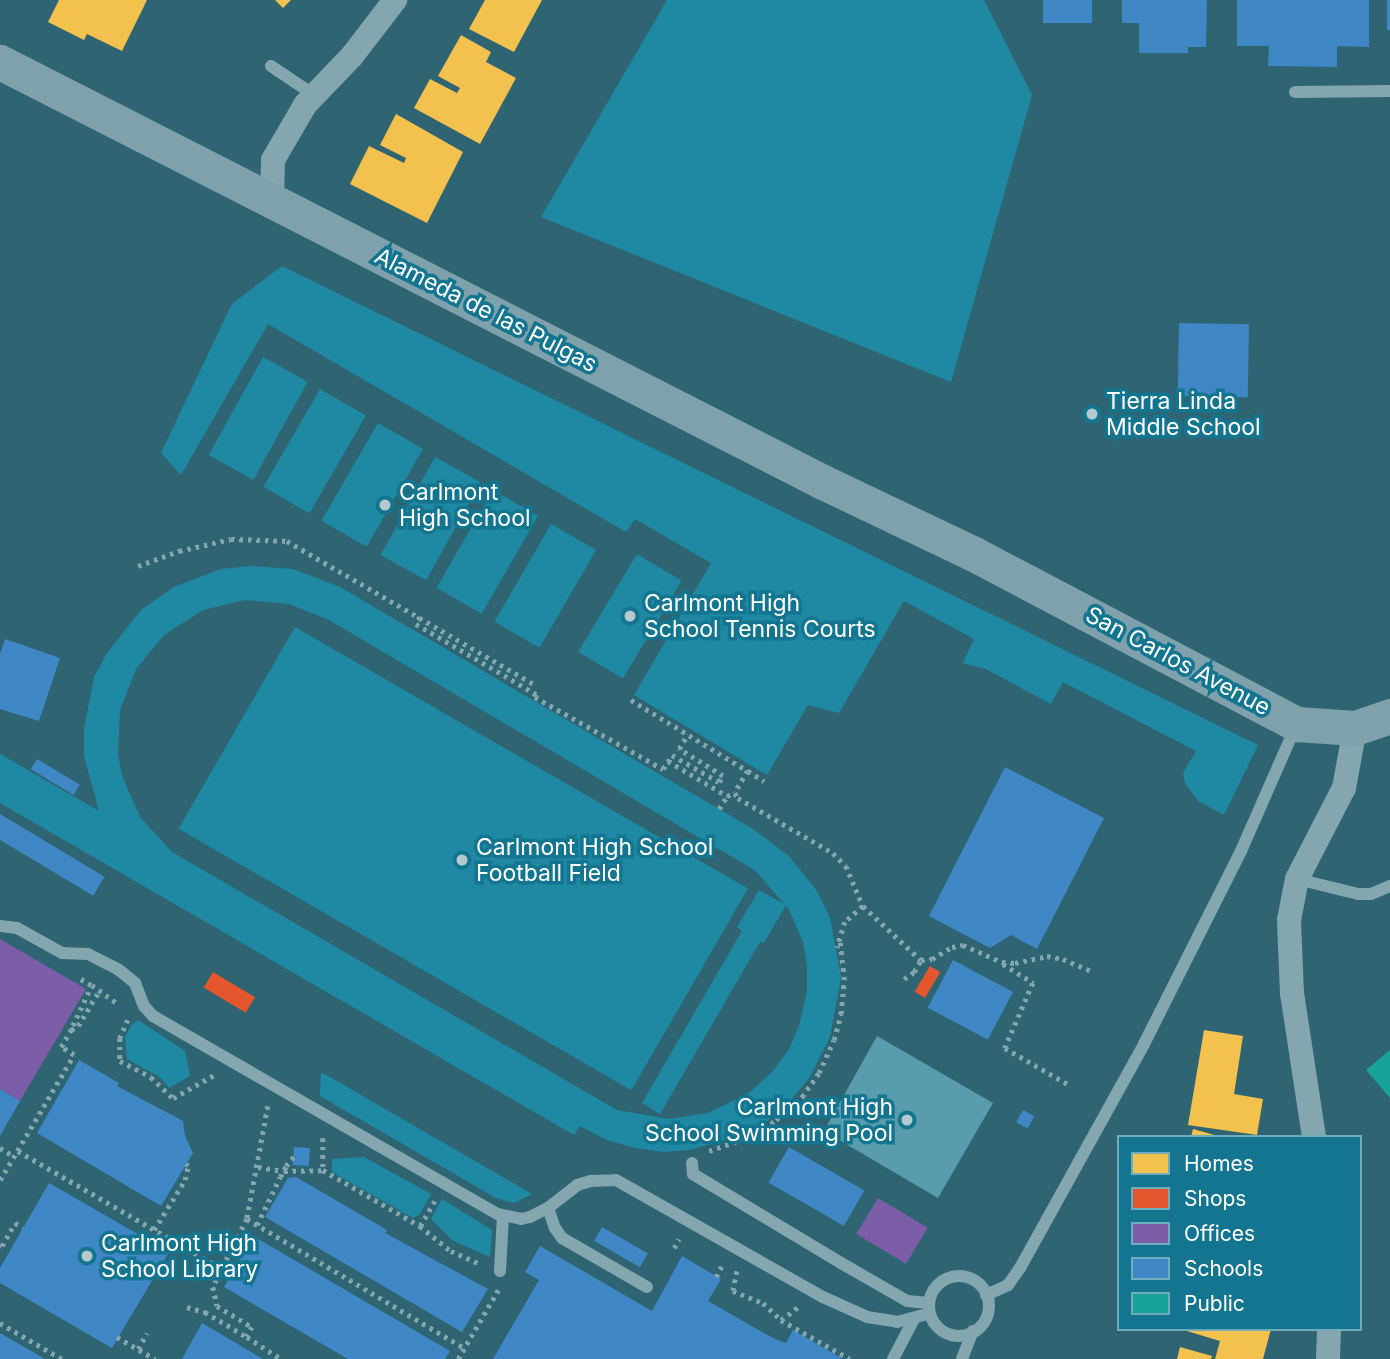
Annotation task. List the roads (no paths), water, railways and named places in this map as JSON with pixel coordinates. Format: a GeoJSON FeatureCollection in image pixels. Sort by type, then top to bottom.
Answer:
{"type":"FeatureCollection","features":[{"type":"Feature","properties":{"kind":"main road","name":"Alameda de las Pulgas"},"geometry":{"type":"LineString","coordinates":[[0,62],[823,482],[974,554]]}},
{"type":"Feature","properties":{"kind":"main road","name":"San Carlos Avenue"},"geometry":{"type":"LineString","coordinates":[[974,554],[1297,724],[1355,728],[1390,716]]}},
{"type":"Feature","properties":{"kind":"street"},"geometry":{"type":"LineString","coordinates":[[272,201],[273,160],[305,105],[352,56],[395,0]]}},
{"type":"Feature","properties":{"kind":"street"},"geometry":{"type":"LineString","coordinates":[[1314,1135],[1289,960],[1289,920],[1297,879],[1345,788],[1355,728]]}},
{"type":"Feature","properties":{"kind":"street"},"geometry":{"type":"LineString","coordinates":[[1328,1359],[1329,1331]]}},
{"type":"Feature","properties":{"kind":"lane"},"geometry":{"type":"LineString","coordinates":[[271,66],[314,95]]}},
{"type":"Feature","properties":{"kind":"lane"},"geometry":{"type":"LineString","coordinates":[[1295,92],[1390,92]]}},
{"type":"Feature","properties":{"kind":"lane"},"geometry":{"type":"LineString","coordinates":[[986,1294],[1009,1284],[1020,1268],[1144,1044],[1241,851],[1297,724]]}},
{"type":"Feature","properties":{"kind":"lane"},"geometry":{"type":"LineString","coordinates":[[1297,879],[1358,894],[1370,894],[1390,886]]}},
{"type":"Feature","properties":{"kind":"lane"},"geometry":{"type":"LineString","coordinates":[[0,926],[17,928],[62,953],[84,953],[99,959],[132,980],[145,1007],[153,1016],[503,1216],[521,1219],[548,1208],[566,1192],[584,1183],[599,1180],[622,1182],[834,1302],[879,1320],[897,1322],[914,1319]]}},
{"type":"Feature","properties":{"kind":"lane"},"geometry":{"type":"LineString","coordinates":[[692,1163],[693,1174],[907,1301],[929,1308]]}},
{"type":"Feature","properties":{"kind":"lane"},"geometry":{"type":"LineString","coordinates":[[548,1208],[555,1228],[562,1238],[647,1287]]}},
{"type":"Feature","properties":{"kind":"lane"},"geometry":{"type":"LineString","coordinates":[[500,1271],[503,1216]]}},
{"type":"Feature","properties":{"kind":"lane"},"geometry":{"type":"LineString","coordinates":[[962,1359],[973,1331],[988,1313],[986,1294],[972,1279],[951,1277],[935,1287],[929,1308],[933,1322],[948,1334],[973,1331]]}},
{"type":"Feature","properties":{"kind":"lane"},"geometry":{"type":"LineString","coordinates":[[892,1359],[914,1319],[929,1308]]}},
{"type":"Feature","properties":{"kind":"place","name":"Tierra Linda Middle School"},"geometry":{"type":"Point","coordinates":[1092,414]}},
{"type":"Feature","properties":{"kind":"place","name":"Carlmont High School"},"geometry":{"type":"Point","coordinates":[385,505]}},
{"type":"Feature","properties":{"kind":"place","name":"Carlmont High School Tennis Courts"},"geometry":{"type":"Point","coordinates":[630,616]}},
{"type":"Feature","properties":{"kind":"place","name":"Carlmont High School Football Field"},"geometry":{"type":"Point","coordinates":[462,860]}},
{"type":"Feature","properties":{"kind":"place","name":"Carlmont High School Swimming Pool"},"geometry":{"type":"Point","coordinates":[907,1120]}},
{"type":"Feature","properties":{"kind":"place","name":"Carlmont High School Library"},"geometry":{"type":"Point","coordinates":[87,1256]}}]}
